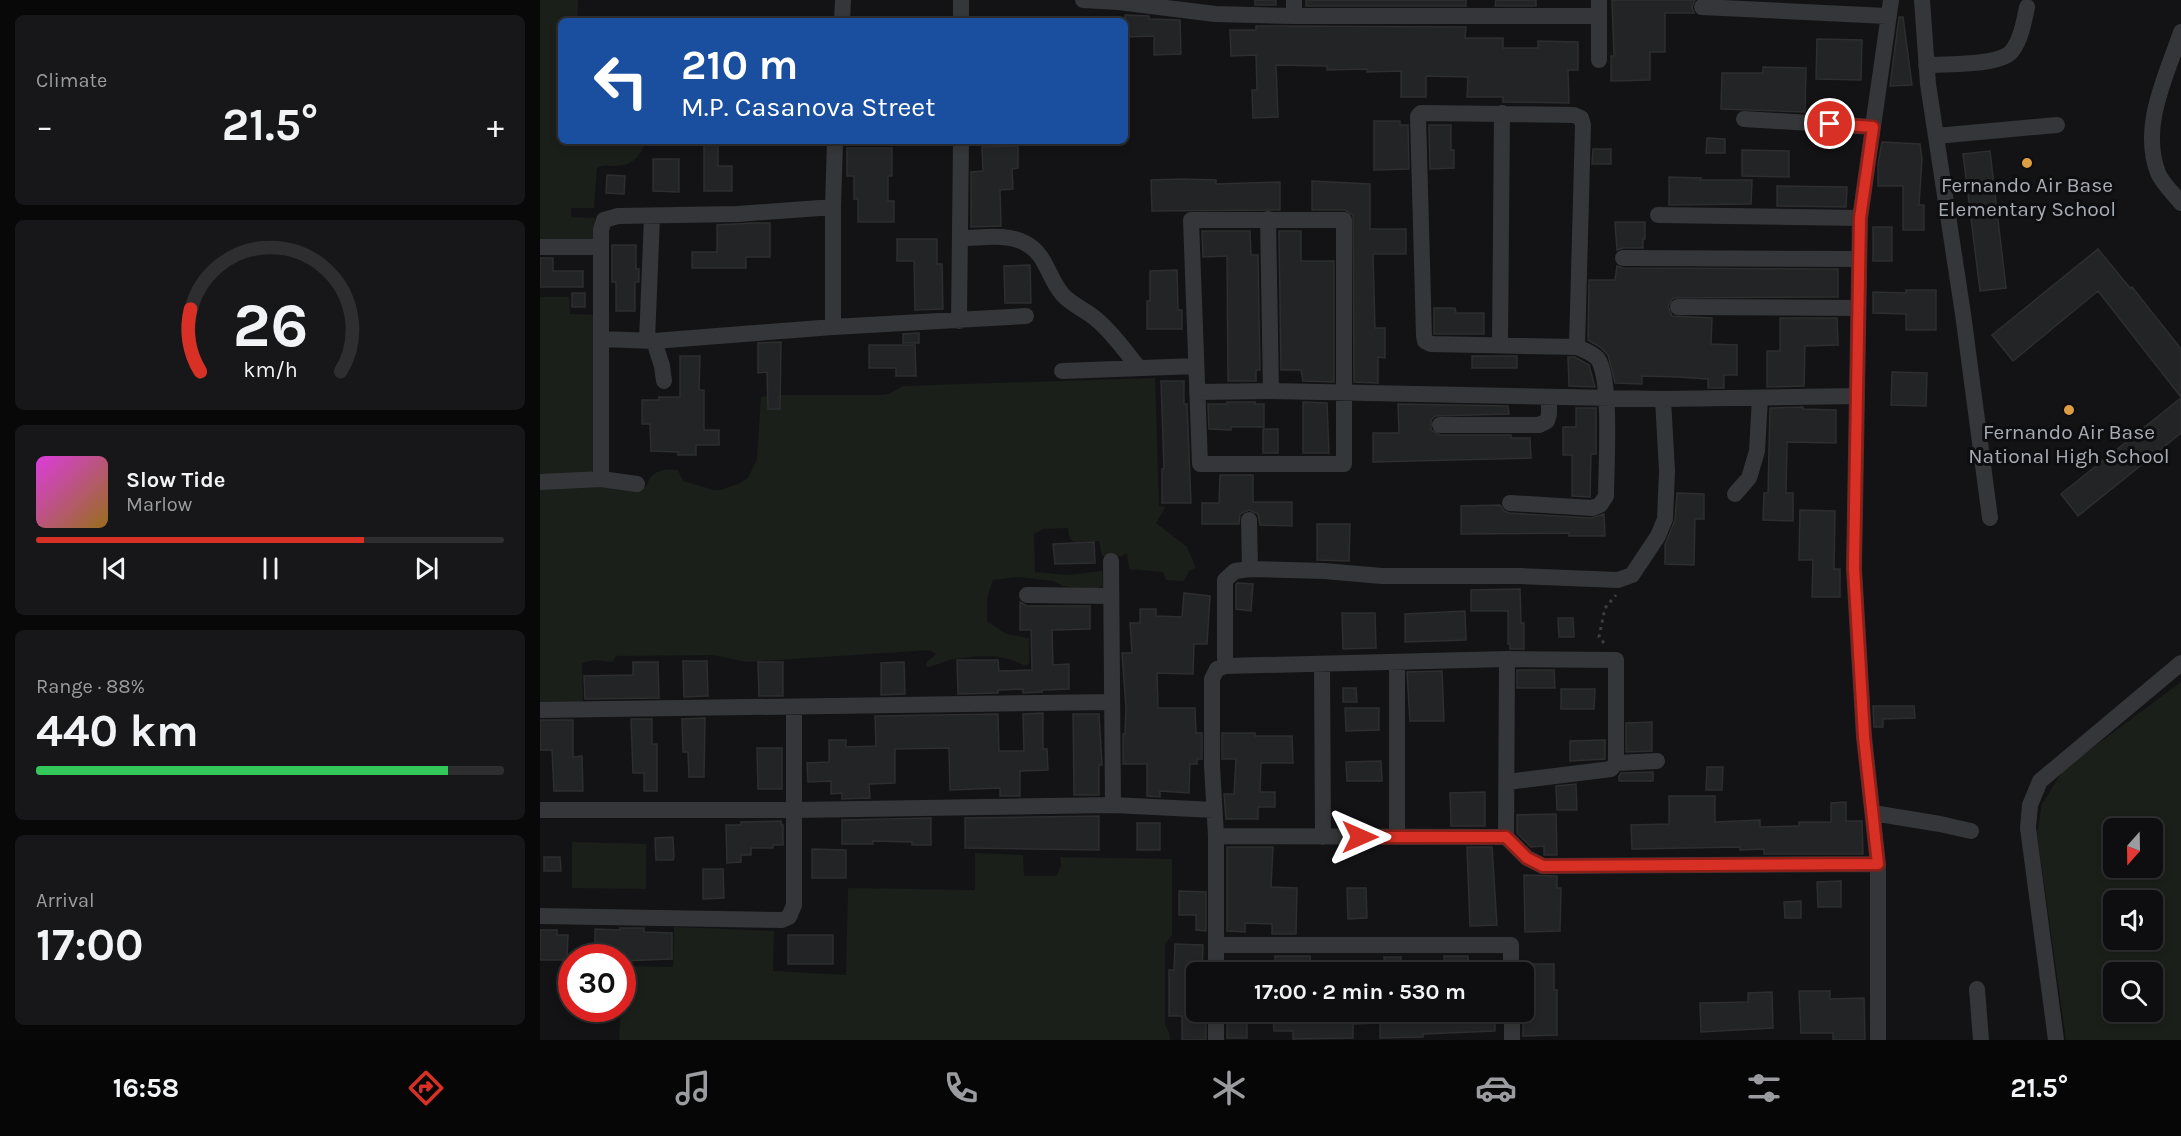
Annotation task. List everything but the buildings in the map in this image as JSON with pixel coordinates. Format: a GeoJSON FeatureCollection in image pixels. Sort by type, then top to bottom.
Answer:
{"type":"FeatureCollection","features":[{"type":"Feature","properties":{"kind":"street"},"geometry":{"type":"LineString","coordinates":[[842,18],[843,0]]}},
{"type":"Feature","properties":{"kind":"street"},"geometry":{"type":"LineString","coordinates":[[961,18],[962,0]]}},
{"type":"Feature","properties":{"kind":"street"},"geometry":{"type":"LineString","coordinates":[[1083,0],[1119,2],[1215,14],[1294,8],[1599,8],[1599,60]]}},
{"type":"Feature","properties":{"kind":"street"},"geometry":{"type":"LineString","coordinates":[[1922,0],[1926,65],[1963,314],[1990,518]]}},
{"type":"Feature","properties":{"kind":"street"},"geometry":{"type":"LineString","coordinates":[[1926,65],[2000,60],[2011,53],[2020,36],[2027,7]]}},
{"type":"Feature","properties":{"kind":"street"},"geometry":{"type":"LineString","coordinates":[[1702,8],[1889,8],[1860,218],[1854,568],[1864,737],[1878,864],[1878,1040],[1894,1040]]}},
{"type":"Feature","properties":{"kind":"street"},"geometry":{"type":"LineString","coordinates":[[2181,32],[2152,120],[2151,147],[2158,175],[2181,202]]}},
{"type":"Feature","properties":{"kind":"street"},"geometry":{"type":"LineString","coordinates":[[1510,503],[1592,508],[1600,505],[1606,496],[1607,398],[1598,360],[1592,354],[1577,347],[1431,344],[1425,341],[1417,120],[1421,113],[1574,115],[1581,118],[1583,125],[1577,347]]}},
{"type":"Feature","properties":{"kind":"street"},"geometry":{"type":"LineString","coordinates":[[1500,345],[1502,113]]}},
{"type":"Feature","properties":{"kind":"street"},"geometry":{"type":"LineString","coordinates":[[1744,119],[1873,127]]}},
{"type":"Feature","properties":{"kind":"street"},"geometry":{"type":"LineString","coordinates":[[1936,136],[2057,125]]}},
{"type":"Feature","properties":{"kind":"street"},"geometry":{"type":"LineString","coordinates":[[833,327],[835,144]]}},
{"type":"Feature","properties":{"kind":"street"},"geometry":{"type":"LineString","coordinates":[[958,321],[961,144]]}},
{"type":"Feature","properties":{"kind":"street"},"geometry":{"type":"LineString","coordinates":[[601,479],[601,246],[602,226],[606,219],[618,216],[737,214],[833,207]]}},
{"type":"Feature","properties":{"kind":"street"},"geometry":{"type":"LineString","coordinates":[[1658,215],[1860,218]]}},
{"type":"Feature","properties":{"kind":"street"},"geometry":{"type":"LineString","coordinates":[[652,217],[651,341],[662,366],[664,381]]}},
{"type":"Feature","properties":{"kind":"street"},"geometry":{"type":"LineString","coordinates":[[1268,219],[1271,391]]}},
{"type":"Feature","properties":{"kind":"street"},"geometry":{"type":"LineString","coordinates":[[1268,219],[1344,220],[1344,464],[1200,464],[1191,220],[1268,219]]}},
{"type":"Feature","properties":{"kind":"street"},"geometry":{"type":"LineString","coordinates":[[961,238],[1006,238],[1025,243],[1040,255],[1062,294],[1078,308],[1095,318],[1113,335],[1139,368]]}},
{"type":"Feature","properties":{"kind":"street"},"geometry":{"type":"LineString","coordinates":[[540,247],[601,246]]}},
{"type":"Feature","properties":{"kind":"street"},"geometry":{"type":"LineString","coordinates":[[1623,258],[1859,259]]}},
{"type":"Feature","properties":{"kind":"street"},"geometry":{"type":"LineString","coordinates":[[1678,307],[1858,308]]}},
{"type":"Feature","properties":{"kind":"street"},"geometry":{"type":"LineString","coordinates":[[602,339],[651,341],[833,327],[1026,316]]}},
{"type":"Feature","properties":{"kind":"street"},"geometry":{"type":"LineString","coordinates":[[1062,371],[1196,366]]}},
{"type":"Feature","properties":{"kind":"street"},"geometry":{"type":"LineString","coordinates":[[1197,392],[1271,391],[1663,399],[1856,396]]}},
{"type":"Feature","properties":{"kind":"street"},"geometry":{"type":"LineString","coordinates":[[1440,425],[1539,425],[1547,422],[1549,397]]}},
{"type":"Feature","properties":{"kind":"street"},"geometry":{"type":"LineString","coordinates":[[1735,494],[1749,478],[1757,451],[1760,398]]}},
{"type":"Feature","properties":{"kind":"street"},"geometry":{"type":"LineString","coordinates":[[1225,666],[1225,580],[1235,571],[1250,569],[1324,571],[1382,576],[1520,576],[1618,580],[1632,575],[1658,536],[1665,519],[1667,471],[1663,399]]}},
{"type":"Feature","properties":{"kind":"street"},"geometry":{"type":"LineString","coordinates":[[540,482],[601,479],[637,484]]}},
{"type":"Feature","properties":{"kind":"street"},"geometry":{"type":"LineString","coordinates":[[1249,520],[1250,569]]}},
{"type":"Feature","properties":{"kind":"street"},"geometry":{"type":"LineString","coordinates":[[1111,561],[1113,805]]}},
{"type":"Feature","properties":{"kind":"street"},"geometry":{"type":"LineString","coordinates":[[1027,595],[1112,596]]}},
{"type":"Feature","properties":{"kind":"street"},"geometry":{"type":"LineString","coordinates":[[1506,837],[1507,659]]}},
{"type":"Feature","properties":{"kind":"street"},"geometry":{"type":"LineString","coordinates":[[1216,962],[1216,836],[1212,766],[1212,679],[1217,669],[1225,666],[1507,659],[1616,660],[1616,763],[1611,770],[1507,782]]}},
{"type":"Feature","properties":{"kind":"street"},"geometry":{"type":"LineString","coordinates":[[1396,662],[1397,837]]}},
{"type":"Feature","properties":{"kind":"street"},"geometry":{"type":"LineString","coordinates":[[2056,1040],[2028,828],[2030,805],[2040,781],[2181,663]]}},
{"type":"Feature","properties":{"kind":"street"},"geometry":{"type":"LineString","coordinates":[[1322,664],[1323,837]]}},
{"type":"Feature","properties":{"kind":"street"},"geometry":{"type":"LineString","coordinates":[[540,710],[1112,702]]}},
{"type":"Feature","properties":{"kind":"street"},"geometry":{"type":"LineString","coordinates":[[540,916],[782,920],[789,918],[794,905],[794,708]]}},
{"type":"Feature","properties":{"kind":"street"},"geometry":{"type":"LineString","coordinates":[[1616,763],[1657,761]]}},
{"type":"Feature","properties":{"kind":"street"},"geometry":{"type":"LineString","coordinates":[[540,810],[795,810],[1113,805],[1214,810]]}},
{"type":"Feature","properties":{"kind":"street"},"geometry":{"type":"LineString","coordinates":[[1873,813],[1971,831]]}},
{"type":"Feature","properties":{"kind":"street"},"geometry":{"type":"LineString","coordinates":[[1216,836],[1506,837],[1527,858],[1543,866],[1878,864]]}},
{"type":"Feature","properties":{"kind":"street"},"geometry":{"type":"LineString","coordinates":[[1215,945],[1511,945],[1511,962]]}},
{"type":"Feature","properties":{"kind":"street"},"geometry":{"type":"LineString","coordinates":[[1977,989],[1981,1040]]}},
{"type":"Feature","properties":{"kind":"street"},"geometry":{"type":"LineString","coordinates":[[1216,1022],[1216,1040]]}},
{"type":"Feature","properties":{"kind":"street"},"geometry":{"type":"LineString","coordinates":[[1512,1022],[1512,1040]]}},
{"type":"Feature","properties":{"kind":"path"},"geometry":{"type":"LineString","coordinates":[[1616,660],[1599,637],[1605,608],[1632,575]]}},
{"type":"Feature","properties":{"kind":"shaded area"},"geometry":{"type":"Polygon","coordinates":[[[540,0],[578,0],[577,18],[558,18],[558,144],[645,144],[638,156],[630,163],[597,168],[594,208],[571,208],[571,217],[595,218],[595,240],[540,244],[540,0]]]}},
{"type":"Feature","properties":{"kind":"shaded area"},"geometry":{"type":"Polygon","coordinates":[[[540,297],[569,297],[570,314],[597,315],[594,469],[591,472],[540,477],[540,297]]]}},
{"type":"Feature","properties":{"kind":"shaded area"},"geometry":{"type":"Polygon","coordinates":[[[1155,378],[1159,506],[1166,507],[1156,523],[1187,547],[1196,568],[1189,571],[1184,581],[1166,580],[1163,572],[1129,569],[1127,553],[1122,556],[1102,556],[1099,541],[1073,542],[1068,528],[1043,529],[1034,534],[1035,572],[1068,575],[1102,571],[1103,586],[1093,590],[1063,586],[1053,581],[1019,577],[993,580],[987,598],[987,621],[1006,634],[1029,638],[1029,664],[1025,666],[1008,659],[979,656],[950,660],[927,667],[926,663],[936,654],[930,650],[747,662],[712,655],[616,656],[613,662],[594,660],[582,663],[583,704],[540,705],[540,486],[610,485],[641,490],[650,478],[663,470],[678,470],[683,481],[714,490],[721,490],[740,483],[748,478],[757,459],[761,397],[771,395],[878,395],[889,394],[903,386],[1155,378]]]}},
{"type":"Feature","properties":{"kind":"shaded area"},"geometry":{"type":"Polygon","coordinates":[[[2181,682],[2181,1040],[2066,1040],[2037,833],[2042,804],[2064,769],[2181,682]]]}},
{"type":"Feature","properties":{"kind":"shaded area"},"geometry":{"type":"Polygon","coordinates":[[[572,842],[646,844],[646,889],[572,888],[572,842]]]}},
{"type":"Feature","properties":{"kind":"shaded area"},"geometry":{"type":"Polygon","coordinates":[[[975,853],[1023,855],[1024,876],[1056,876],[1061,866],[1060,857],[1172,859],[1172,935],[1165,944],[1165,1025],[1170,1040],[619,1040],[620,1022],[636,1022],[636,966],[673,967],[674,927],[774,931],[773,971],[846,975],[848,888],[975,890],[975,853]]]}},
{"type":"Feature","properties":{"kind":"place","name":"Fernando Air Base Elementary School"},"geometry":{"type":"Point","coordinates":[2027,163]}},
{"type":"Feature","properties":{"kind":"place","name":"Fernando Air Base National High School"},"geometry":{"type":"Point","coordinates":[2069,410]}},
{"type":"Feature","properties":{"kind":"route"},"geometry":{"type":"LineString","coordinates":[[1360,837],[1506,837],[1527,858],[1543,866],[1878,864],[1864,737],[1854,568],[1860,218],[1873,127],[1830,124]]}}]}
